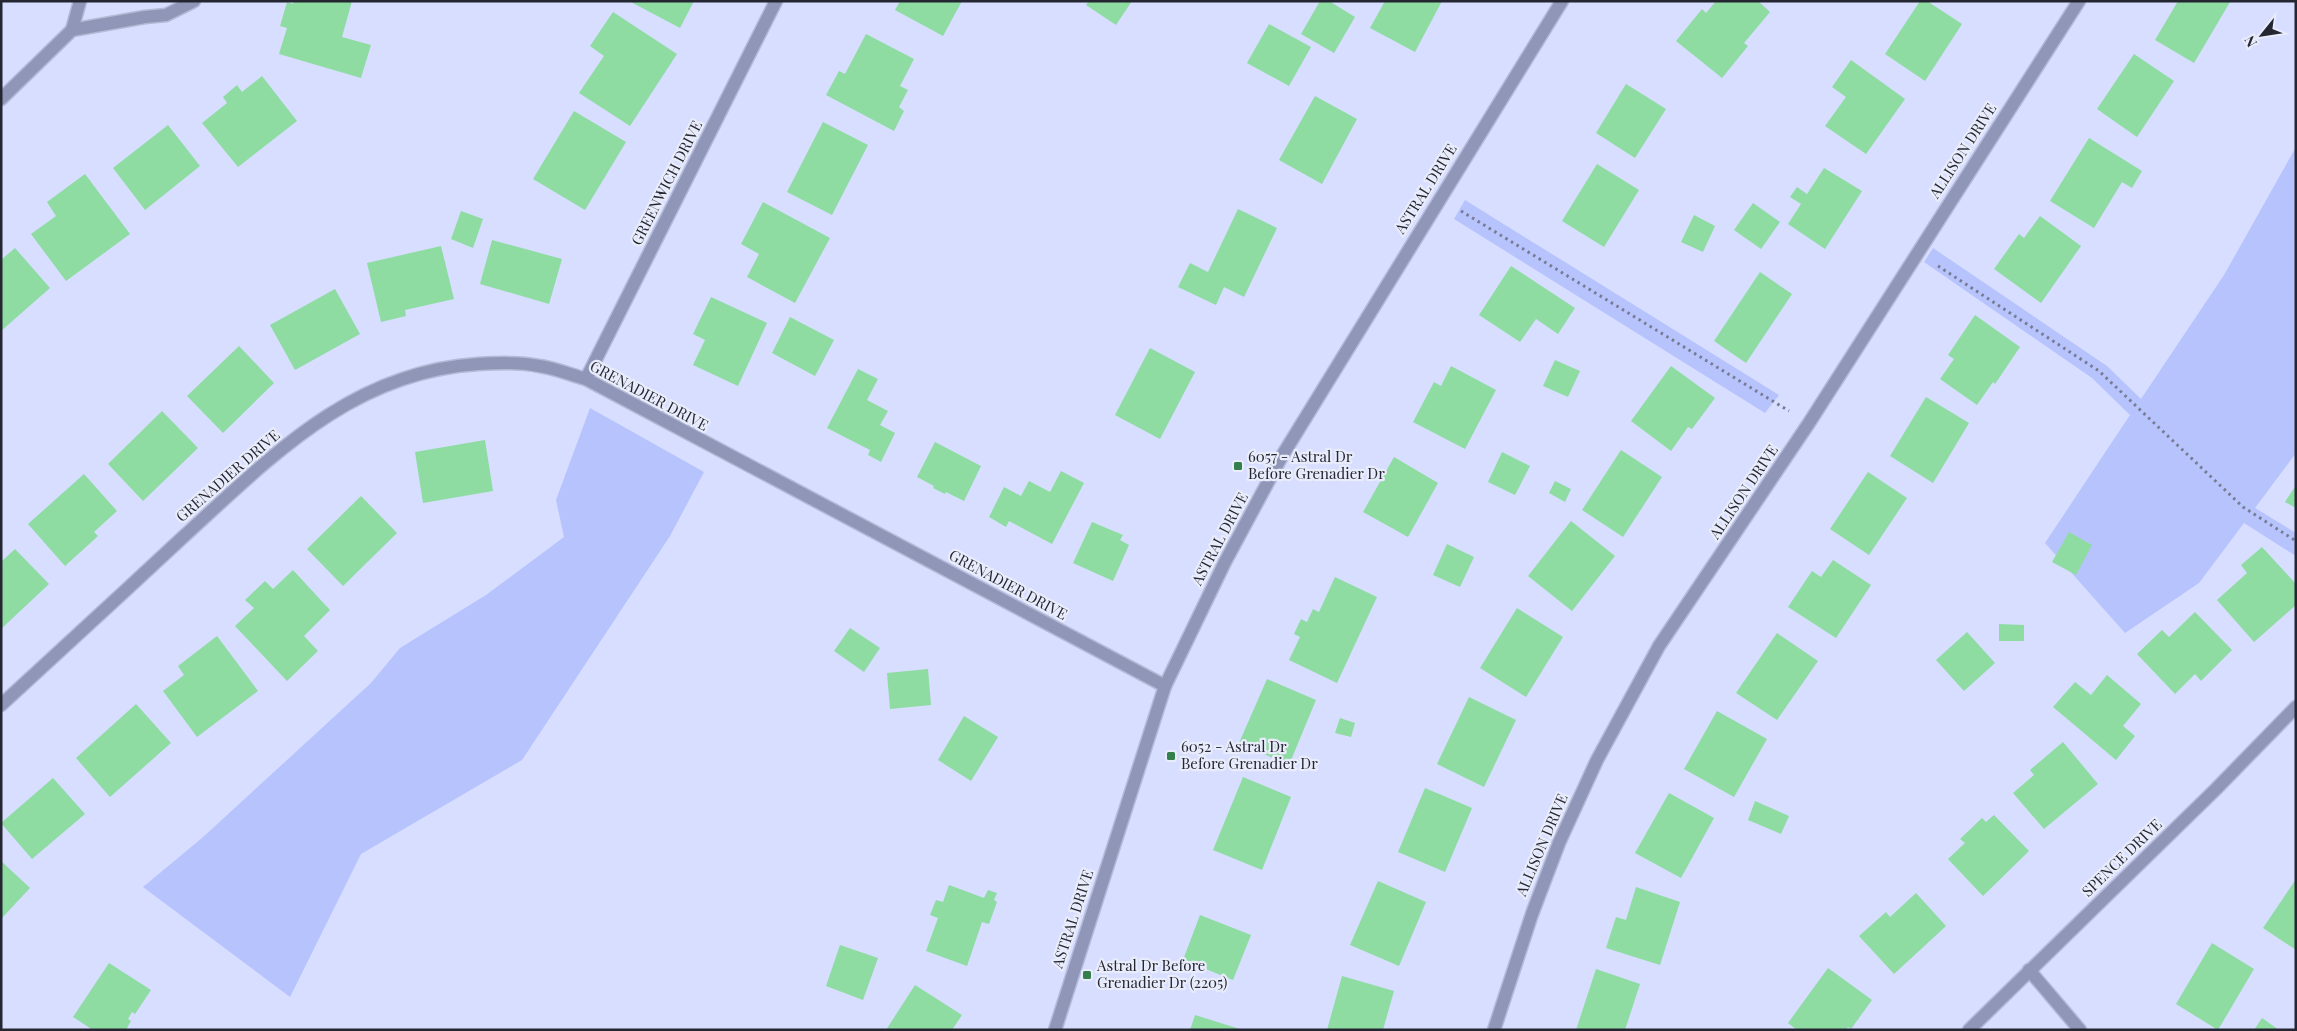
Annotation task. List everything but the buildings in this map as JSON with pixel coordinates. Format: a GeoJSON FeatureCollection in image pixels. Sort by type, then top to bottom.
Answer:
{"type":"FeatureCollection","features":[{"type":"Feature","properties":{"kind":"street"},"geometry":{"type":"LineString","coordinates":[[1,99],[7,91],[72,30],[80,1]]}},
{"type":"Feature","properties":{"kind":"street"},"geometry":{"type":"LineString","coordinates":[[72,30],[166,15],[194,1]]}},
{"type":"Feature","properties":{"kind":"street","name":"GREENWICH DRIVE"},"geometry":{"type":"LineString","coordinates":[[586,379],[776,1]]}},
{"type":"Feature","properties":{"kind":"street","name":"ASTRAL DRIVE"},"geometry":{"type":"LineString","coordinates":[[1055,1030],[1165,686],[1225,562],[1282,456],[1439,198],[1562,1]]}},
{"type":"Feature","properties":{"kind":"street","name":"ALLISON DRIVE"},"geometry":{"type":"LineString","coordinates":[[1494,1030],[1532,914],[1559,843],[1597,760],[1659,646],[1809,423],[2079,1]]}},
{"type":"Feature","properties":{"kind":"street","name":"GRENADIER DRIVE"},"geometry":{"type":"LineString","coordinates":[[1,705],[232,492],[308,429],[350,401],[373,389],[409,376],[450,366],[500,363],[539,366],[586,379],[1165,686]]}},
{"type":"Feature","properties":{"kind":"street","name":"SPENCE DRIVE"},"geometry":{"type":"LineString","coordinates":[[1969,1030],[2296,707]]}},
{"type":"Feature","properties":{"kind":"street"},"geometry":{"type":"LineString","coordinates":[[2029,970],[2080,1030]]}},
{"type":"Feature","properties":{"kind":"path"},"geometry":{"type":"LineString","coordinates":[[1439,198],[1809,423]]}},
{"type":"Feature","properties":{"kind":"path"},"geometry":{"type":"LineString","coordinates":[[1917,252],[2099,371],[2243,507],[2296,541]]}},
{"type":"Feature","properties":{"kind":"shaded area"},"geometry":{"type":"Polygon","coordinates":[[[2296,147],[2296,453],[2255,508],[2296,533],[2296,556],[2244,523],[2199,583],[2125,633],[2045,543],[2130,415],[2092,378],[1924,262],[1933,248],[2107,366],[2141,399],[2224,275],[2296,147]]]}},
{"type":"Feature","properties":{"kind":"shaded area"},"geometry":{"type":"Polygon","coordinates":[[[1465,200],[1779,395],[1765,413],[1454,219],[1465,200]]]}},
{"type":"Feature","properties":{"kind":"shaded area"},"geometry":{"type":"Polygon","coordinates":[[[590,408],[704,472],[670,536],[522,760],[361,854],[290,997],[143,887],[202,838],[371,683],[400,648],[486,595],[564,537],[556,500],[590,408]]]}},
{"type":"Feature","properties":{"kind":"place","name":"6057 - Astral Dr Before Grenadier Dr"},"geometry":{"type":"Point","coordinates":[1238,466]}},
{"type":"Feature","properties":{"kind":"place","name":"6052 - Astral Dr Before Grenadier Dr"},"geometry":{"type":"Point","coordinates":[1171,756]}},
{"type":"Feature","properties":{"kind":"place","name":"Astral Dr Before Grenadier Dr (2205)"},"geometry":{"type":"Point","coordinates":[1087,975]}}]}
